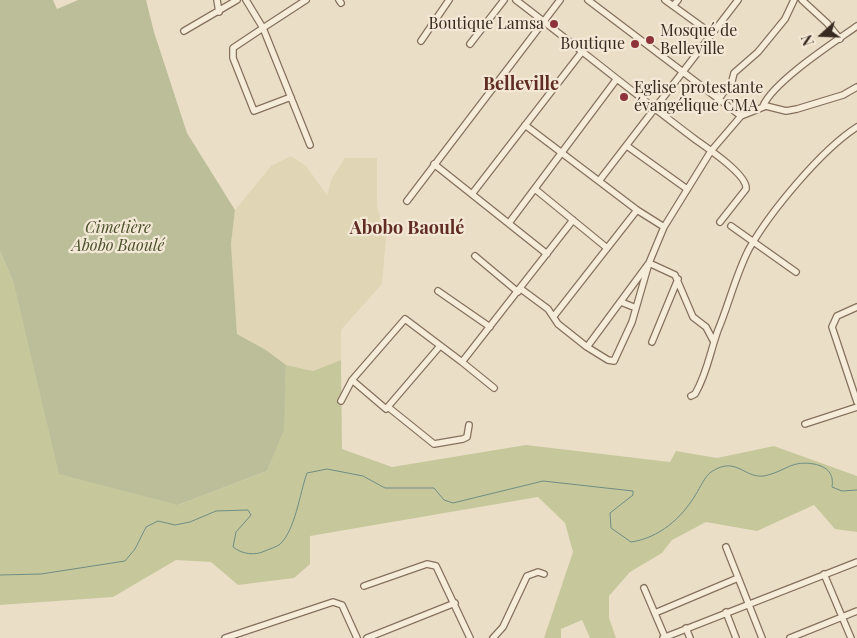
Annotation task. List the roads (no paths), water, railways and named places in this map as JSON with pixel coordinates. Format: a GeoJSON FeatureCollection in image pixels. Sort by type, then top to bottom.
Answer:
{"type":"FeatureCollection","features":[{"type":"Feature","properties":{"kind":"street"},"geometry":{"type":"LineString","coordinates":[[217,0],[219,12]]}},
{"type":"Feature","properties":{"kind":"street"},"geometry":{"type":"LineString","coordinates":[[184,31],[237,0]]}},
{"type":"Feature","properties":{"kind":"street"},"geometry":{"type":"LineString","coordinates":[[246,0],[263,28],[310,145]]}},
{"type":"Feature","properties":{"kind":"street"},"geometry":{"type":"LineString","coordinates":[[291,97],[256,112],[253,109],[232,50],[306,0]]}},
{"type":"Feature","properties":{"kind":"street"},"geometry":{"type":"LineString","coordinates":[[421,41],[449,0]]}},
{"type":"Feature","properties":{"kind":"street"},"geometry":{"type":"LineString","coordinates":[[470,44],[504,0]]}},
{"type":"Feature","properties":{"kind":"street"},"geometry":{"type":"LineString","coordinates":[[516,0],[616,80],[731,167],[747,186],[720,222]]}},
{"type":"Feature","properties":{"kind":"street"},"geometry":{"type":"LineString","coordinates":[[407,200],[560,0]]}},
{"type":"Feature","properties":{"kind":"street"},"geometry":{"type":"LineString","coordinates":[[588,0],[741,116]]}},
{"type":"Feature","properties":{"kind":"street"},"geometry":{"type":"LineString","coordinates":[[665,0],[712,34]]}},
{"type":"Feature","properties":{"kind":"street"},"geometry":{"type":"LineString","coordinates":[[673,6],[678,0]]}},
{"type":"Feature","properties":{"kind":"street"},"geometry":{"type":"LineString","coordinates":[[598,180],[627,146],[738,0]]}},
{"type":"Feature","properties":{"kind":"street"},"geometry":{"type":"LineString","coordinates":[[718,100],[732,81],[734,73],[758,52],[785,19],[794,0]]}},
{"type":"Feature","properties":{"kind":"street"},"geometry":{"type":"LineString","coordinates":[[802,0],[840,38]]}},
{"type":"Feature","properties":{"kind":"street"},"geometry":{"type":"LineString","coordinates":[[476,256],[554,316],[558,324],[587,347],[608,360],[614,361],[636,308],[649,263],[664,227],[711,151],[741,116],[763,106],[774,91],[805,63],[857,26]]}},
{"type":"Feature","properties":{"kind":"street"},"geometry":{"type":"LineString","coordinates":[[472,194],[581,52]]}},
{"type":"Feature","properties":{"kind":"street"},"geometry":{"type":"LineString","coordinates":[[509,223],[616,80]]}},
{"type":"Feature","properties":{"kind":"street"},"geometry":{"type":"LineString","coordinates":[[763,106],[790,110],[843,95],[857,87]]}},
{"type":"Feature","properties":{"kind":"street"},"geometry":{"type":"LineString","coordinates":[[525,125],[637,210],[664,227]]}},
{"type":"Feature","properties":{"kind":"street"},"geometry":{"type":"LineString","coordinates":[[692,396],[696,394],[708,369],[714,342],[744,262],[754,241],[771,215],[786,197],[825,155],[857,128]]}},
{"type":"Feature","properties":{"kind":"street"},"geometry":{"type":"LineString","coordinates":[[627,146],[687,190]]}},
{"type":"Feature","properties":{"kind":"street"},"geometry":{"type":"LineString","coordinates":[[434,164],[547,254]]}},
{"type":"Feature","properties":{"kind":"street"},"geometry":{"type":"LineString","coordinates":[[534,189],[607,248]]}},
{"type":"Feature","properties":{"kind":"street"},"geometry":{"type":"LineString","coordinates":[[554,316],[637,210]]}},
{"type":"Feature","properties":{"kind":"street"},"geometry":{"type":"LineString","coordinates":[[462,362],[573,220]]}},
{"type":"Feature","properties":{"kind":"street"},"geometry":{"type":"LineString","coordinates":[[731,226],[796,272]]}},
{"type":"Feature","properties":{"kind":"street"},"geometry":{"type":"LineString","coordinates":[[649,263],[670,272],[678,279],[693,318],[708,331],[714,342]]}},
{"type":"Feature","properties":{"kind":"street"},"geometry":{"type":"LineString","coordinates":[[587,347],[649,263]]}},
{"type":"Feature","properties":{"kind":"street"},"geometry":{"type":"LineString","coordinates":[[652,342],[678,279]]}},
{"type":"Feature","properties":{"kind":"street"},"geometry":{"type":"LineString","coordinates":[[438,290],[490,327]]}},
{"type":"Feature","properties":{"kind":"street"},"geometry":{"type":"LineString","coordinates":[[621,302],[636,308]]}},
{"type":"Feature","properties":{"kind":"street"},"geometry":{"type":"LineString","coordinates":[[857,307],[837,316],[832,327],[857,402]]}},
{"type":"Feature","properties":{"kind":"street"},"geometry":{"type":"LineString","coordinates":[[341,401],[352,380],[405,319],[494,388]]}},
{"type":"Feature","properties":{"kind":"street"},"geometry":{"type":"LineString","coordinates":[[708,331],[720,327]]}},
{"type":"Feature","properties":{"kind":"street"},"geometry":{"type":"LineString","coordinates":[[388,407],[440,346]]}},
{"type":"Feature","properties":{"kind":"street"},"geometry":{"type":"LineString","coordinates":[[352,380],[386,409],[388,407],[434,444],[463,439],[467,437],[470,426]]}},
{"type":"Feature","properties":{"kind":"street"},"geometry":{"type":"LineString","coordinates":[[805,424],[857,407]]}},
{"type":"Feature","properties":{"kind":"street"},"geometry":{"type":"LineString","coordinates":[[726,548],[762,638]]}},
{"type":"Feature","properties":{"kind":"street"},"geometry":{"type":"LineString","coordinates":[[644,588],[664,637],[857,562]]}},
{"type":"Feature","properties":{"kind":"street"},"geometry":{"type":"LineString","coordinates":[[364,586],[431,564],[439,569],[470,638]]}},
{"type":"Feature","properties":{"kind":"street"},"geometry":{"type":"LineString","coordinates":[[494,638],[503,627],[527,576],[538,572],[544,574]]}},
{"type":"Feature","properties":{"kind":"street"},"geometry":{"type":"LineString","coordinates":[[824,574],[852,638]]}},
{"type":"Feature","properties":{"kind":"street"},"geometry":{"type":"LineString","coordinates":[[655,613],[738,578]]}},
{"type":"Feature","properties":{"kind":"street"},"geometry":{"type":"LineString","coordinates":[[225,638],[333,602],[342,605],[357,638]]}},
{"type":"Feature","properties":{"kind":"street"},"geometry":{"type":"LineString","coordinates":[[367,638],[455,603]]}},
{"type":"Feature","properties":{"kind":"street"},"geometry":{"type":"LineString","coordinates":[[790,638],[857,611]]}},
{"type":"Feature","properties":{"kind":"street"},"geometry":{"type":"LineString","coordinates":[[726,612],[736,638]]}},
{"type":"Feature","properties":{"kind":"street"},"geometry":{"type":"LineString","coordinates":[[686,628],[690,638]]}},
{"type":"Feature","properties":{"kind":"waterway"},"geometry":{"type":"LineString","coordinates":[[0,575],[41,574],[125,561],[135,549],[146,527],[158,521],[175,525],[190,522],[216,511],[248,510],[251,515],[236,532],[233,547],[248,554],[261,553],[278,546],[285,539],[293,522],[307,473],[327,469],[363,476],[385,488],[434,488],[444,500],[453,503],[543,481],[633,491],[633,495],[610,513],[611,528],[631,542],[651,536],[677,519],[709,474],[720,467],[735,467],[760,476],[775,473],[795,464],[814,464],[823,467],[829,472],[832,478],[832,487],[842,491],[857,490]]}},
{"type":"Feature","properties":{"kind":"place","name":"Boutique Lamsa"},"geometry":{"type":"Point","coordinates":[554,24]}},
{"type":"Feature","properties":{"kind":"place","name":"Mosqué de Belleville"},"geometry":{"type":"Point","coordinates":[650,40]}},
{"type":"Feature","properties":{"kind":"place","name":"Boutique"},"geometry":{"type":"Point","coordinates":[635,44]}},
{"type":"Feature","properties":{"kind":"place","name":"Eglise protestante évangélique CMA"},"geometry":{"type":"Point","coordinates":[624,97]}},
{"type":"Feature","properties":{"kind":"district","name":"Belleville"},"geometry":{"type":"Point","coordinates":[521,84]}},
{"type":"Feature","properties":{"kind":"district","name":"Abobo Baoulé"},"geometry":{"type":"Point","coordinates":[407,228]}},
{"type":"Feature","properties":{"kind":"park label","name":"Cimetière Abobo Baoulé"},"geometry":{"type":"Point","coordinates":[118,237]}}]}
